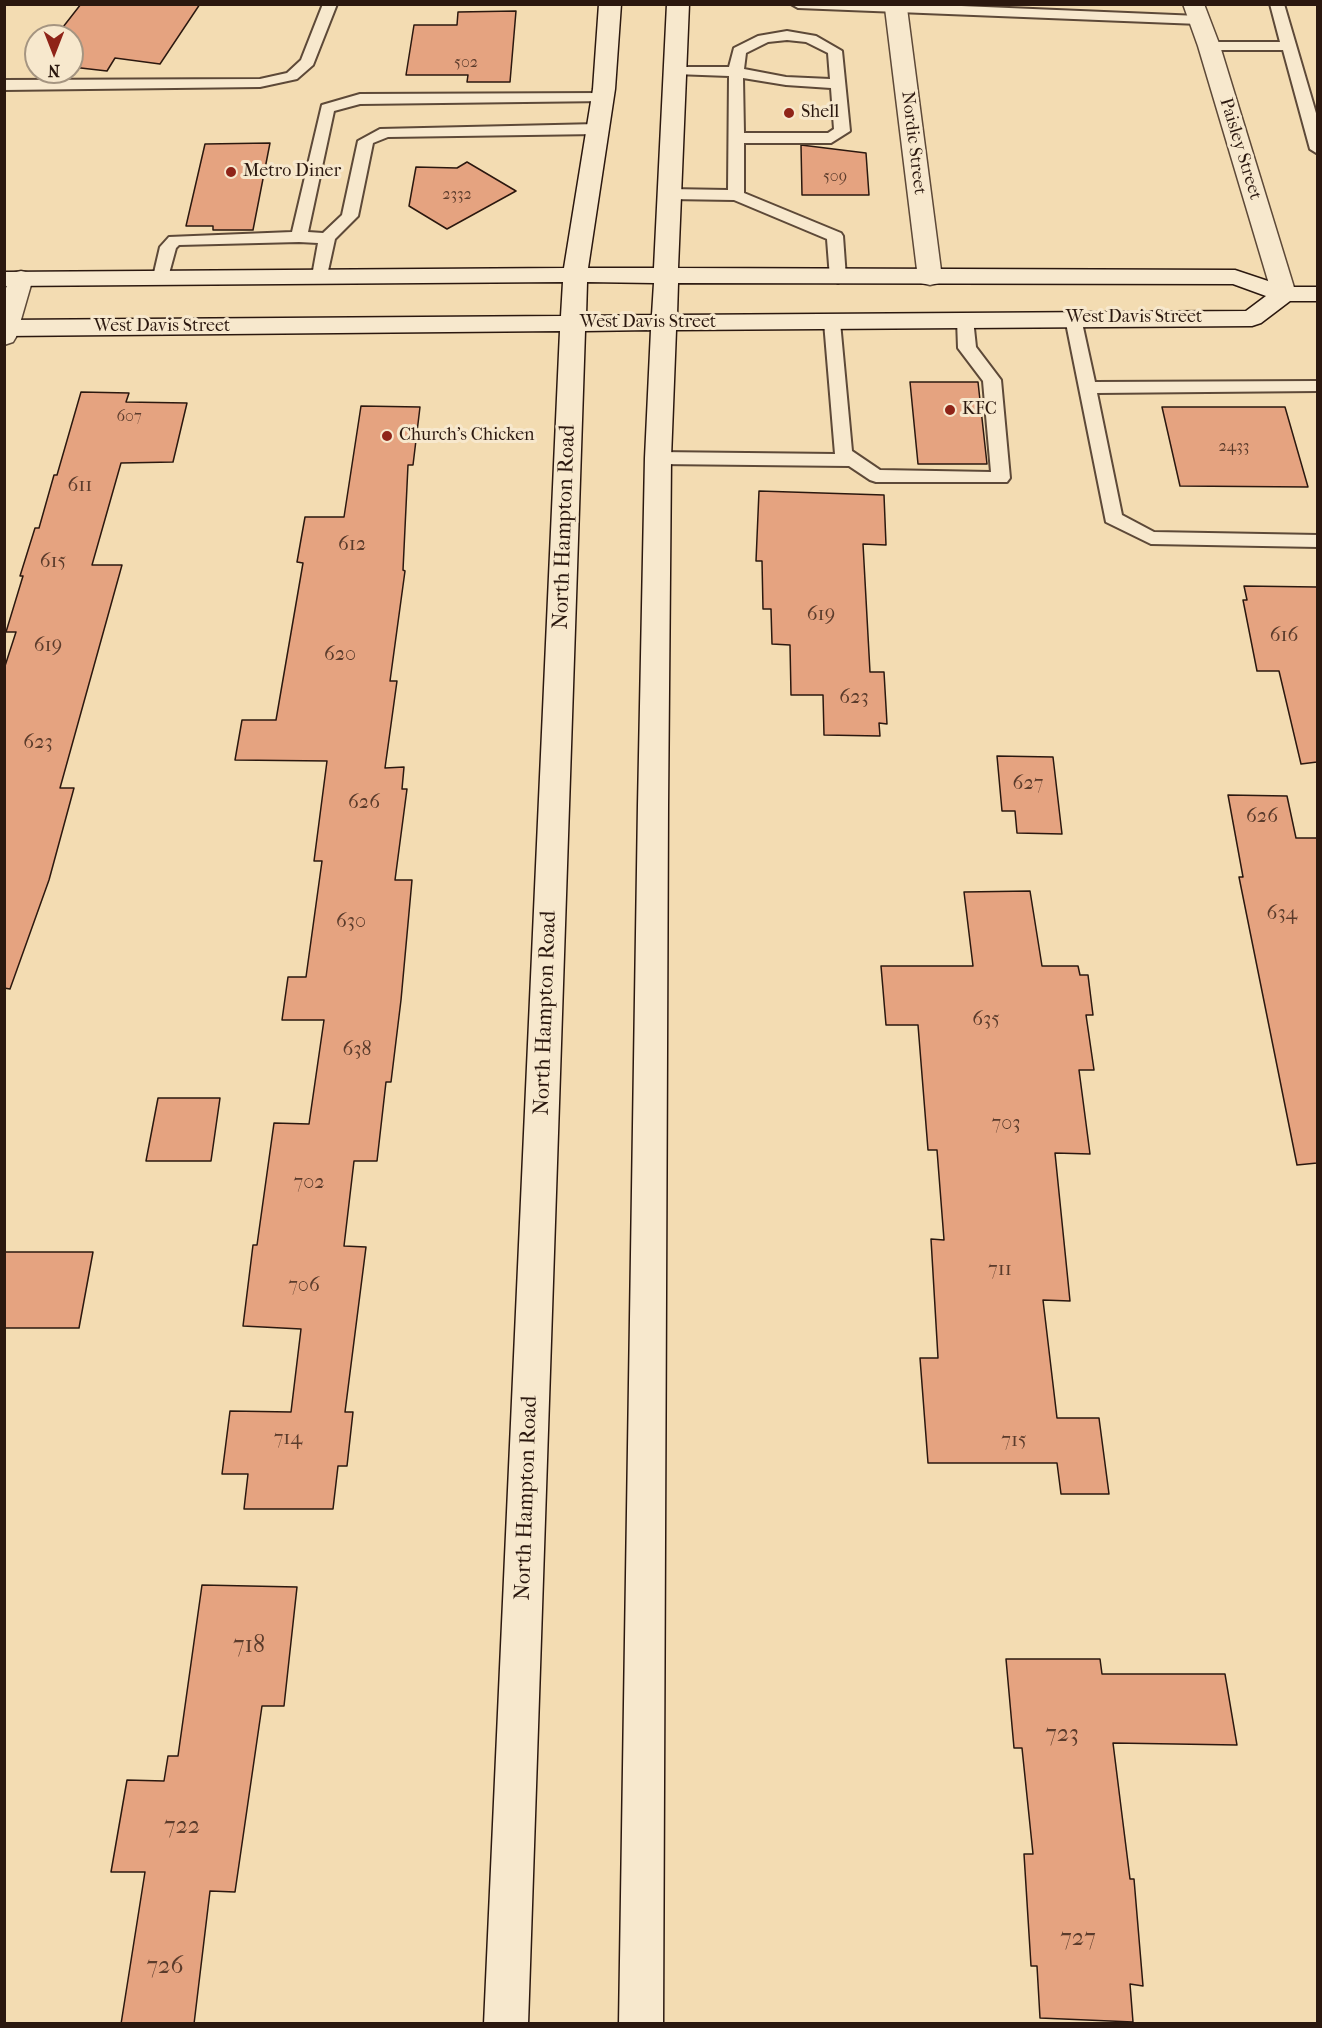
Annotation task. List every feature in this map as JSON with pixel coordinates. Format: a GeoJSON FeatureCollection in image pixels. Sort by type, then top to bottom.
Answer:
{"type":"FeatureCollection","features":[{"type":"Feature","properties":{"kind":"main road","name":"North Hampton Road"},"geometry":{"type":"LineString","coordinates":[[506,2024],[575,275],[598,129],[610,4]]}},
{"type":"Feature","properties":{"kind":"main road"},"geometry":{"type":"LineString","coordinates":[[640,2024],[658,458],[678,4]]}},
{"type":"Feature","properties":{"kind":"main road","name":"Nordic Street"},"geometry":{"type":"LineString","coordinates":[[894,6],[930,278]]}},
{"type":"Feature","properties":{"kind":"main road","name":"Paisley Street"},"geometry":{"type":"LineString","coordinates":[[1196,12],[1209,46],[1284,294]]}},
{"type":"Feature","properties":{"kind":"main road","name":"West Davis Street"},"geometry":{"type":"LineString","coordinates":[[13,279],[575,275],[838,278],[1235,277],[1284,294],[1317,294]]}},
{"type":"Feature","properties":{"kind":"main road"},"geometry":{"type":"LineString","coordinates":[[6,331],[13,279]]}},
{"type":"Feature","properties":{"kind":"main road","name":"West Davis Street"},"geometry":{"type":"LineString","coordinates":[[6,331],[965,319],[1252,318],[1284,294]]}},
{"type":"Feature","properties":{"kind":"lane"},"geometry":{"type":"LineString","coordinates":[[4,86],[260,83],[292,76],[308,62],[330,4]]}},
{"type":"Feature","properties":{"kind":"lane"},"geometry":{"type":"LineString","coordinates":[[798,4],[894,6],[1140,20],[1196,12]]}},
{"type":"Feature","properties":{"kind":"lane"},"geometry":{"type":"LineString","coordinates":[[1136,4],[1140,20]]}},
{"type":"Feature","properties":{"kind":"lane"},"geometry":{"type":"LineString","coordinates":[[1277,4],[1317,149]]}},
{"type":"Feature","properties":{"kind":"lane"},"geometry":{"type":"LineString","coordinates":[[735,195],[736,72],[739,51],[756,40],[786,35],[817,39],[835,51],[842,131],[831,138],[736,138]]}},
{"type":"Feature","properties":{"kind":"lane"},"geometry":{"type":"LineString","coordinates":[[1209,46],[1288,46]]}},
{"type":"Feature","properties":{"kind":"lane"},"geometry":{"type":"LineString","coordinates":[[675,70],[736,72],[786,81],[838,84]]}},
{"type":"Feature","properties":{"kind":"lane"},"geometry":{"type":"LineString","coordinates":[[298,237],[327,108],[360,99],[602,98]]}},
{"type":"Feature","properties":{"kind":"lane"},"geometry":{"type":"LineString","coordinates":[[320,276],[327,238],[350,216],[366,141],[385,132],[598,129]]}},
{"type":"Feature","properties":{"kind":"lane"},"geometry":{"type":"LineString","coordinates":[[669,194],[735,195],[835,236],[838,278]]}},
{"type":"Feature","properties":{"kind":"lane"},"geometry":{"type":"LineString","coordinates":[[161,277],[168,248],[175,240],[327,238]]}},
{"type":"Feature","properties":{"kind":"lane"},"geometry":{"type":"LineString","coordinates":[[1073,318],[1113,518],[1151,538],[1317,541]]}},
{"type":"Feature","properties":{"kind":"lane"},"geometry":{"type":"LineString","coordinates":[[832,322],[843,453],[876,476],[1001,478],[992,380],[968,348],[965,319]]}},
{"type":"Feature","properties":{"kind":"lane"},"geometry":{"type":"LineString","coordinates":[[1087,388],[1315,386],[1317,403]]}},
{"type":"Feature","properties":{"kind":"lane"},"geometry":{"type":"LineString","coordinates":[[658,458],[853,460]]}},
{"type":"Feature","properties":{"kind":"building"},"geometry":{"type":"Polygon","coordinates":[[[81,4],[200,4],[160,64],[115,58],[107,71],[84,68],[84,24],[65,24],[81,4]]]}},
{"type":"Feature","properties":{"kind":"building"},"geometry":{"type":"Polygon","coordinates":[[[516,11],[510,82],[467,82],[468,75],[406,75],[414,25],[457,25],[458,12],[516,11]]]}},
{"type":"Feature","properties":{"kind":"building","name":"Metro Diner"},"geometry":{"type":"Polygon","coordinates":[[[270,143],[253,230],[213,230],[213,226],[186,226],[205,144],[270,143]]]}},
{"type":"Feature","properties":{"kind":"building"},"geometry":{"type":"Polygon","coordinates":[[[801,145],[866,153],[869,195],[802,195],[801,145]]]}},
{"type":"Feature","properties":{"kind":"building"},"geometry":{"type":"Polygon","coordinates":[[[467,162],[516,191],[447,229],[409,206],[416,167],[457,168],[467,162]]]}},
{"type":"Feature","properties":{"kind":"building","name":"KFC"},"geometry":{"type":"Polygon","coordinates":[[[910,382],[978,382],[987,464],[918,464],[910,382]]]}},
{"type":"Feature","properties":{"kind":"building"},"geometry":{"type":"Polygon","coordinates":[[[81,392],[129,393],[126,402],[187,403],[173,462],[121,463],[92,565],[122,565],[60,788],[74,788],[49,880],[10,989],[4,988],[4,669],[16,632],[6,632],[35,528],[39,528],[54,475],[57,475],[81,392]]]}},
{"type":"Feature","properties":{"kind":"building"},"geometry":{"type":"Polygon","coordinates":[[[361,406],[420,407],[413,465],[408,465],[403,570],[405,571],[390,681],[397,681],[385,768],[404,767],[402,789],[407,789],[395,880],[412,880],[401,1000],[391,1082],[386,1082],[377,1161],[354,1161],[344,1246],[366,1247],[345,1412],[353,1412],[347,1466],[338,1466],[333,1509],[244,1509],[248,1474],[222,1474],[230,1411],[291,1412],[301,1329],[243,1326],[253,1245],[257,1245],[274,1123],[309,1124],[324,1020],[282,1020],[288,977],[306,977],[322,861],[314,861],[327,761],[235,760],[242,720],[276,720],[303,563],[297,562],[305,517],[344,517],[361,406]]]}},
{"type":"Feature","properties":{"kind":"building"},"geometry":{"type":"Polygon","coordinates":[[[1162,407],[1285,407],[1308,487],[1180,486],[1162,407]]]}},
{"type":"Feature","properties":{"kind":"building"},"geometry":{"type":"Polygon","coordinates":[[[759,491],[884,495],[886,545],[863,544],[870,672],[884,672],[887,724],[879,723],[880,736],[824,735],[823,695],[791,695],[790,645],[772,644],[771,609],[763,609],[762,561],[756,561],[759,491]]]}},
{"type":"Feature","properties":{"kind":"building"},"geometry":{"type":"Polygon","coordinates":[[[1244,586],[1317,587],[1317,762],[1301,764],[1279,671],[1257,671],[1243,600],[1247,600],[1244,586]]]}},
{"type":"Feature","properties":{"kind":"building"},"geometry":{"type":"Polygon","coordinates":[[[997,756],[1053,757],[1062,834],[1017,833],[1015,811],[1002,811],[997,756]]]}},
{"type":"Feature","properties":{"kind":"building"},"geometry":{"type":"Polygon","coordinates":[[[1228,795],[1287,796],[1296,838],[1317,838],[1317,1163],[1297,1165],[1239,877],[1243,877],[1228,795]]]}},
{"type":"Feature","properties":{"kind":"building"},"geometry":{"type":"Polygon","coordinates":[[[1030,891],[1042,966],[1078,966],[1080,975],[1088,975],[1093,1015],[1086,1015],[1094,1070],[1079,1070],[1090,1154],[1055,1153],[1070,1301],[1043,1300],[1057,1418],[1099,1418],[1109,1494],[1061,1494],[1057,1463],[928,1463],[920,1358],[938,1358],[931,1239],[944,1240],[937,1150],[928,1150],[918,1025],[886,1025],[881,966],[973,966],[964,892],[1030,891]]]}},
{"type":"Feature","properties":{"kind":"building"},"geometry":{"type":"Polygon","coordinates":[[[158,1098],[220,1098],[211,1161],[146,1161],[158,1098]]]}},
{"type":"Feature","properties":{"kind":"building"},"geometry":{"type":"Polygon","coordinates":[[[4,1252],[93,1252],[79,1328],[4,1328],[4,1252]]]}},
{"type":"Feature","properties":{"kind":"building"},"geometry":{"type":"Polygon","coordinates":[[[202,1585],[297,1587],[284,1706],[262,1706],[235,1892],[210,1891],[194,2024],[121,2024],[145,1872],[111,1872],[127,1780],[164,1781],[168,1756],[178,1756],[202,1585]]]}},
{"type":"Feature","properties":{"kind":"building"},"geometry":{"type":"Polygon","coordinates":[[[1006,1659],[1100,1659],[1102,1674],[1225,1674],[1237,1745],[1113,1743],[1130,1879],[1134,1879],[1143,1986],[1130,1984],[1133,2022],[1040,2018],[1037,1966],[1031,1966],[1024,1854],[1033,1854],[1022,1748],[1014,1748],[1006,1659]]]}},
{"type":"Feature","properties":{"kind":"place","name":"Shell"},"geometry":{"type":"Point","coordinates":[789,113]}},
{"type":"Feature","properties":{"kind":"place","name":"Metro Diner"},"geometry":{"type":"Point","coordinates":[231,172]}},
{"type":"Feature","properties":{"kind":"place","name":"KFC"},"geometry":{"type":"Point","coordinates":[950,410]}},
{"type":"Feature","properties":{"kind":"place","name":"Church's Chicken"},"geometry":{"type":"Point","coordinates":[387,436]}}]}
